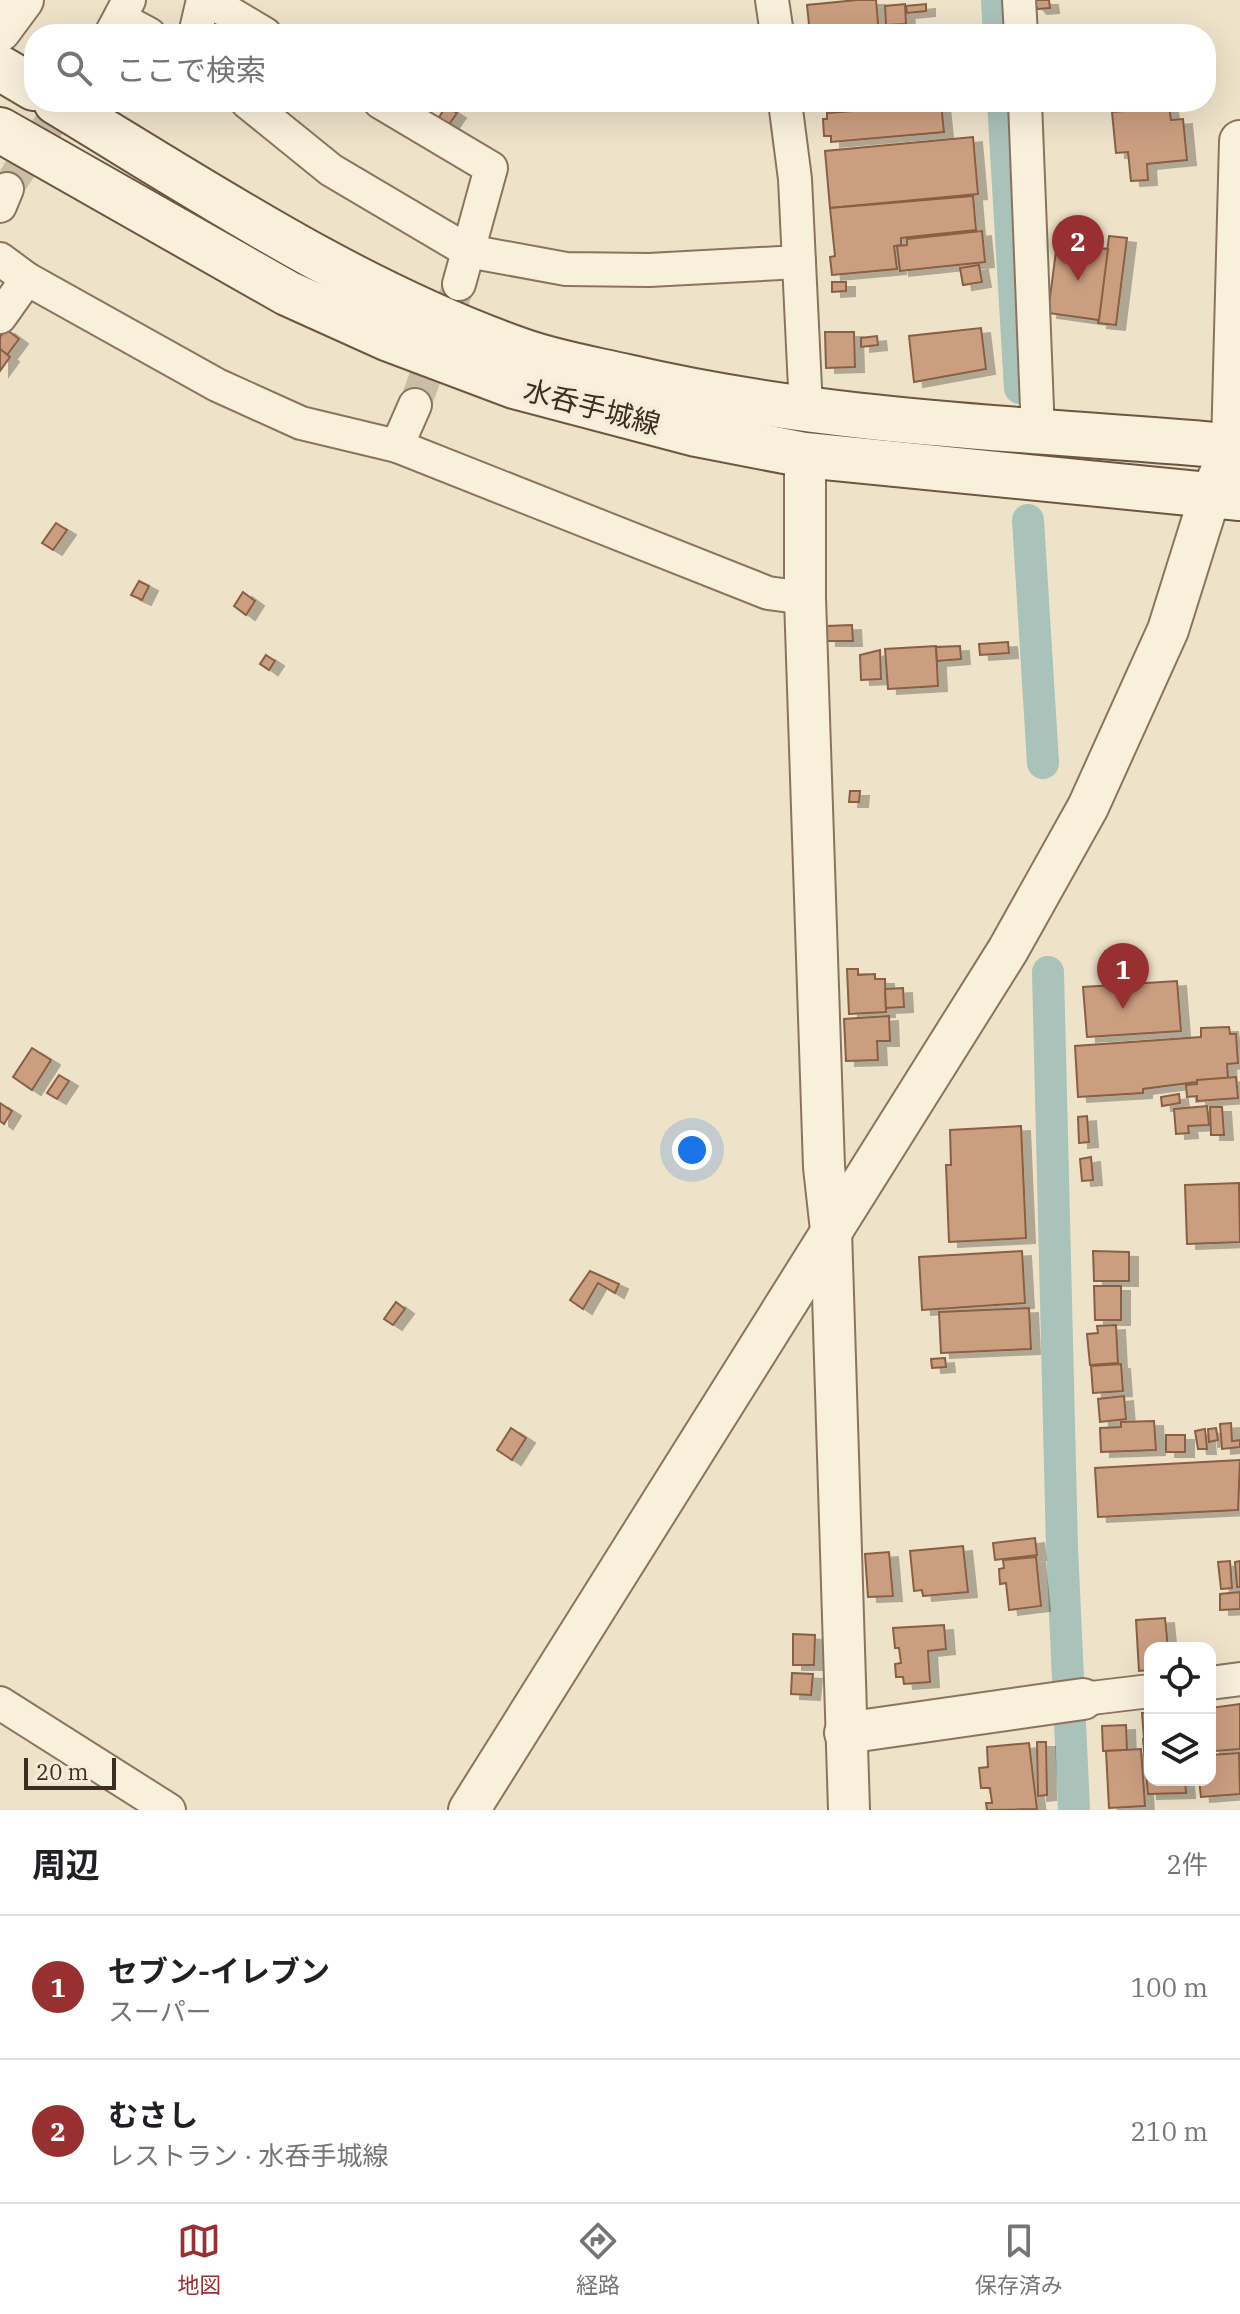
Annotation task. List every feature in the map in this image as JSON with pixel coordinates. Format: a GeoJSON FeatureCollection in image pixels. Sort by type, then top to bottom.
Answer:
{"type":"FeatureCollection","features":[{"type":"Feature","properties":{"kind":"main road"},"geometry":{"type":"LineString","coordinates":[[0,68],[24,82]]}},
{"type":"Feature","properties":{"kind":"main road","name":"水呑手城線"},"geometry":{"type":"LineString","coordinates":[[72,112],[312,258],[410,307],[525,353],[710,396],[1038,434],[1232,472]]}},
{"type":"Feature","properties":{"kind":"main road","name":"水呑手城線"},"geometry":{"type":"LineString","coordinates":[[0,130],[287,293],[389,339],[514,386],[696,434],[805,455],[1232,472]]}},
{"type":"Feature","properties":{"kind":"street"},"geometry":{"type":"LineString","coordinates":[[0,31],[23,0]]}},
{"type":"Feature","properties":{"kind":"street"},"geometry":{"type":"LineString","coordinates":[[198,24],[205,0],[247,24]]}},
{"type":"Feature","properties":{"kind":"street"},"geometry":{"type":"LineString","coordinates":[[772,0],[776,24]]}},
{"type":"Feature","properties":{"kind":"street"},"geometry":{"type":"LineString","coordinates":[[1019,0],[1020,24]]}},
{"type":"Feature","properties":{"kind":"street"},"geometry":{"type":"LineString","coordinates":[[259,112],[331,170],[468,251],[566,269],[649,270],[799,262]]}},
{"type":"Feature","properties":{"kind":"street"},"geometry":{"type":"LineString","coordinates":[[397,112],[491,168],[459,284]]}},
{"type":"Feature","properties":{"kind":"street"},"geometry":{"type":"LineString","coordinates":[[786,112],[795,179],[806,409]]}},
{"type":"Feature","properties":{"kind":"street"},"geometry":{"type":"LineString","coordinates":[[1025,112],[1038,434]]}},
{"type":"Feature","properties":{"kind":"street"},"geometry":{"type":"LineString","coordinates":[[469,1810],[1008,950],[1088,807],[1168,630],[1232,472],[1240,141]]}},
{"type":"Feature","properties":{"kind":"street"},"geometry":{"type":"LineString","coordinates":[[0,259],[27,279],[217,385],[301,423],[397,446],[768,593],[805,598]]}},
{"type":"Feature","properties":{"kind":"street"},"geometry":{"type":"LineString","coordinates":[[0,317],[27,279]]}},
{"type":"Feature","properties":{"kind":"street"},"geometry":{"type":"LineString","coordinates":[[397,446],[415,405]]}},
{"type":"Feature","properties":{"kind":"street"},"geometry":{"type":"LineString","coordinates":[[805,455],[805,598],[824,1167],[831,1230],[849,1810]]}},
{"type":"Feature","properties":{"kind":"street"},"geometry":{"type":"LineString","coordinates":[[1216,1682],[1240,1679]]}},
{"type":"Feature","properties":{"kind":"street"},"geometry":{"type":"LineString","coordinates":[[845,1733],[1144,1692]]}},
{"type":"Feature","properties":{"kind":"street"},"geometry":{"type":"LineString","coordinates":[[0,1703],[169,1810]]}},
{"type":"Feature","properties":{"kind":"building"},"geometry":{"type":"Polygon","coordinates":[[[876,0],[878,24],[809,24],[807,5],[876,0]]]}},
{"type":"Feature","properties":{"kind":"building"},"geometry":{"type":"Polygon","coordinates":[[[1030,0],[1049,0],[1050,8],[1038,9],[1030,0]]]}},
{"type":"Feature","properties":{"kind":"building"},"geometry":{"type":"Polygon","coordinates":[[[905,4],[906,24],[886,24],[885,6],[905,4]]]}},
{"type":"Feature","properties":{"kind":"building"},"geometry":{"type":"Polygon","coordinates":[[[926,4],[926,11],[907,13],[906,6],[926,4]]]}},
{"type":"Feature","properties":{"kind":"building"},"geometry":{"type":"Polygon","coordinates":[[[442,112],[457,113],[448,126],[438,119],[442,112]]]}},
{"type":"Feature","properties":{"kind":"building"},"geometry":{"type":"Polygon","coordinates":[[[942,112],[944,132],[831,142],[831,136],[824,136],[823,119],[827,119],[827,113],[942,112]]]}},
{"type":"Feature","properties":{"kind":"building"},"geometry":{"type":"Polygon","coordinates":[[[1112,112],[1170,112],[1171,120],[1183,119],[1187,160],[1147,164],[1148,180],[1131,181],[1128,152],[1116,153],[1112,112]]]}},
{"type":"Feature","properties":{"kind":"building"},"geometry":{"type":"Polygon","coordinates":[[[973,137],[978,194],[830,208],[825,151],[973,137]]]}},
{"type":"Feature","properties":{"kind":"building"},"geometry":{"type":"Polygon","coordinates":[[[973,196],[976,230],[901,238],[901,245],[894,246],[897,269],[832,275],[830,257],[835,256],[830,208],[973,196]]]}},
{"type":"Feature","properties":{"kind":"building"},"geometry":{"type":"Polygon","coordinates":[[[982,231],[985,262],[900,271],[897,246],[907,245],[907,239],[982,231]]]}},
{"type":"Feature","properties":{"kind":"building"},"geometry":{"type":"Polygon","coordinates":[[[1109,236],[1127,238],[1116,325],[1098,323],[1109,236]]]}},
{"type":"Feature","properties":{"kind":"building"},"geometry":{"type":"Polygon","coordinates":[[[1057,243],[1108,249],[1099,320],[1048,313],[1057,243]]]}},
{"type":"Feature","properties":{"kind":"building"},"geometry":{"type":"Polygon","coordinates":[[[979,265],[982,282],[963,285],[960,268],[979,265]]]}},
{"type":"Feature","properties":{"kind":"building"},"geometry":{"type":"Polygon","coordinates":[[[832,282],[846,282],[846,291],[832,292],[832,282]]]}},
{"type":"Feature","properties":{"kind":"building"},"geometry":{"type":"Polygon","coordinates":[[[981,328],[986,369],[914,382],[909,336],[981,328]]]}},
{"type":"Feature","properties":{"kind":"building"},"geometry":{"type":"Polygon","coordinates":[[[6,329],[19,339],[7,355],[0,349],[0,337],[6,329]]]}},
{"type":"Feature","properties":{"kind":"building"},"geometry":{"type":"Polygon","coordinates":[[[825,332],[854,332],[855,367],[826,368],[825,332]]]}},
{"type":"Feature","properties":{"kind":"building"},"geometry":{"type":"Polygon","coordinates":[[[877,336],[878,345],[861,347],[861,338],[877,336]]]}},
{"type":"Feature","properties":{"kind":"building"},"geometry":{"type":"Polygon","coordinates":[[[0,349],[10,357],[0,371],[0,349]]]}},
{"type":"Feature","properties":{"kind":"building"},"geometry":{"type":"Polygon","coordinates":[[[56,523],[67,530],[53,550],[42,543],[56,523]]]}},
{"type":"Feature","properties":{"kind":"building"},"geometry":{"type":"Polygon","coordinates":[[[139,581],[149,586],[142,600],[131,595],[139,581]]]}},
{"type":"Feature","properties":{"kind":"building"},"geometry":{"type":"Polygon","coordinates":[[[243,592],[255,601],[246,615],[234,606],[243,592]]]}},
{"type":"Feature","properties":{"kind":"building"},"geometry":{"type":"Polygon","coordinates":[[[852,625],[853,641],[827,641],[826,626],[852,625]]]}},
{"type":"Feature","properties":{"kind":"building"},"geometry":{"type":"Polygon","coordinates":[[[1008,642],[1009,653],[980,655],[979,644],[1008,642]]]}},
{"type":"Feature","properties":{"kind":"building"},"geometry":{"type":"Polygon","coordinates":[[[936,646],[938,686],[888,689],[885,649],[936,646]]]}},
{"type":"Feature","properties":{"kind":"building"},"geometry":{"type":"Polygon","coordinates":[[[960,646],[961,659],[937,661],[936,647],[960,646]]]}},
{"type":"Feature","properties":{"kind":"building"},"geometry":{"type":"Polygon","coordinates":[[[880,650],[881,679],[861,680],[860,655],[880,650]]]}},
{"type":"Feature","properties":{"kind":"building"},"geometry":{"type":"Polygon","coordinates":[[[266,655],[275,661],[269,670],[260,664],[266,655]]]}},
{"type":"Feature","properties":{"kind":"building"},"geometry":{"type":"Polygon","coordinates":[[[850,791],[860,791],[859,802],[849,802],[850,791]]]}},
{"type":"Feature","properties":{"kind":"building"},"geometry":{"type":"Polygon","coordinates":[[[847,969],[858,969],[858,975],[875,974],[875,979],[885,979],[886,1012],[849,1014],[847,969]]]}},
{"type":"Feature","properties":{"kind":"building"},"geometry":{"type":"Polygon","coordinates":[[[1177,981],[1181,1031],[1087,1037],[1083,987],[1177,981]]]}},
{"type":"Feature","properties":{"kind":"building"},"geometry":{"type":"Polygon","coordinates":[[[903,988],[904,1007],[886,1008],[885,989],[903,988]]]}},
{"type":"Feature","properties":{"kind":"building"},"geometry":{"type":"Polygon","coordinates":[[[889,1016],[890,1041],[877,1041],[878,1060],[846,1061],[844,1019],[889,1016]]]}},
{"type":"Feature","properties":{"kind":"building"},"geometry":{"type":"Polygon","coordinates":[[[1229,1027],[1230,1034],[1236,1034],[1238,1063],[1227,1064],[1228,1078],[1143,1089],[1143,1093],[1078,1097],[1075,1046],[1201,1037],[1201,1028],[1229,1027]]]}},
{"type":"Feature","properties":{"kind":"building"},"geometry":{"type":"Polygon","coordinates":[[[32,1048],[51,1060],[32,1090],[13,1077],[32,1048]]]}},
{"type":"Feature","properties":{"kind":"building"},"geometry":{"type":"Polygon","coordinates":[[[59,1075],[69,1081],[57,1099],[47,1093],[59,1075]]]}},
{"type":"Feature","properties":{"kind":"building"},"geometry":{"type":"Polygon","coordinates":[[[1236,1077],[1238,1098],[1197,1101],[1197,1096],[1187,1097],[1186,1085],[1197,1084],[1197,1080],[1236,1077]]]}},
{"type":"Feature","properties":{"kind":"building"},"geometry":{"type":"Polygon","coordinates":[[[1179,1094],[1180,1103],[1162,1106],[1161,1097],[1179,1094]]]}},
{"type":"Feature","properties":{"kind":"building"},"geometry":{"type":"Polygon","coordinates":[[[0,1103],[12,1111],[4,1124],[0,1121],[0,1103]]]}},
{"type":"Feature","properties":{"kind":"building"},"geometry":{"type":"Polygon","coordinates":[[[1207,1106],[1209,1125],[1188,1126],[1189,1133],[1176,1134],[1174,1109],[1207,1106]]]}},
{"type":"Feature","properties":{"kind":"building"},"geometry":{"type":"Polygon","coordinates":[[[1210,1107],[1222,1107],[1224,1135],[1211,1135],[1210,1107]]]}},
{"type":"Feature","properties":{"kind":"building"},"geometry":{"type":"Polygon","coordinates":[[[1087,1116],[1089,1142],[1079,1143],[1078,1117],[1087,1116]]]}},
{"type":"Feature","properties":{"kind":"building"},"geometry":{"type":"Polygon","coordinates":[[[1021,1126],[1026,1238],[949,1242],[946,1165],[951,1165],[950,1130],[1021,1126]]]}},
{"type":"Feature","properties":{"kind":"building"},"geometry":{"type":"Polygon","coordinates":[[[1091,1157],[1093,1180],[1082,1181],[1080,1159],[1091,1157]]]}},
{"type":"Feature","properties":{"kind":"building"},"geometry":{"type":"Polygon","coordinates":[[[1239,1183],[1240,1242],[1187,1244],[1185,1185],[1239,1183]]]}},
{"type":"Feature","properties":{"kind":"building"},"geometry":{"type":"Polygon","coordinates":[[[1022,1251],[1025,1303],[922,1310],[919,1257],[1022,1251]]]}},
{"type":"Feature","properties":{"kind":"building"},"geometry":{"type":"Polygon","coordinates":[[[1093,1251],[1129,1252],[1129,1281],[1094,1281],[1093,1251]]]}},
{"type":"Feature","properties":{"kind":"building"},"geometry":{"type":"Polygon","coordinates":[[[590,1271],[619,1284],[615,1293],[598,1283],[583,1309],[570,1300],[590,1271]]]}},
{"type":"Feature","properties":{"kind":"building"},"geometry":{"type":"Polygon","coordinates":[[[1094,1286],[1121,1286],[1121,1320],[1095,1320],[1094,1286]]]}},
{"type":"Feature","properties":{"kind":"building"},"geometry":{"type":"Polygon","coordinates":[[[396,1302],[405,1309],[393,1325],[384,1319],[396,1302]]]}},
{"type":"Feature","properties":{"kind":"building"},"geometry":{"type":"Polygon","coordinates":[[[1029,1308],[1031,1349],[941,1353],[939,1312],[1029,1308]]]}},
{"type":"Feature","properties":{"kind":"building"},"geometry":{"type":"Polygon","coordinates":[[[1116,1325],[1118,1363],[1090,1365],[1087,1334],[1098,1333],[1097,1326],[1116,1325]]]}},
{"type":"Feature","properties":{"kind":"building"},"geometry":{"type":"Polygon","coordinates":[[[945,1358],[946,1367],[932,1368],[931,1359],[945,1358]]]}},
{"type":"Feature","properties":{"kind":"building"},"geometry":{"type":"Polygon","coordinates":[[[1121,1364],[1123,1391],[1093,1393],[1091,1366],[1121,1364]]]}},
{"type":"Feature","properties":{"kind":"building"},"geometry":{"type":"Polygon","coordinates":[[[1124,1396],[1126,1419],[1100,1422],[1098,1399],[1124,1396]]]}},
{"type":"Feature","properties":{"kind":"building"},"geometry":{"type":"Polygon","coordinates":[[[1154,1421],[1156,1450],[1101,1452],[1100,1428],[1121,1427],[1121,1422],[1154,1421]]]}},
{"type":"Feature","properties":{"kind":"building"},"geometry":{"type":"Polygon","coordinates":[[[1231,1423],[1232,1441],[1240,1440],[1240,1447],[1222,1449],[1220,1424],[1231,1423]]]}},
{"type":"Feature","properties":{"kind":"building"},"geometry":{"type":"Polygon","coordinates":[[[511,1428],[526,1438],[512,1460],[497,1450],[511,1428]]]}},
{"type":"Feature","properties":{"kind":"building"},"geometry":{"type":"Polygon","coordinates":[[[1216,1428],[1218,1440],[1209,1442],[1208,1429],[1216,1428]]]}},
{"type":"Feature","properties":{"kind":"building"},"geometry":{"type":"Polygon","coordinates":[[[1205,1429],[1207,1449],[1198,1449],[1195,1431],[1205,1429]]]}},
{"type":"Feature","properties":{"kind":"building"},"geometry":{"type":"Polygon","coordinates":[[[1166,1435],[1185,1435],[1185,1452],[1166,1452],[1166,1435]]]}},
{"type":"Feature","properties":{"kind":"building"},"geometry":{"type":"Polygon","coordinates":[[[1240,1460],[1238,1510],[1098,1517],[1095,1468],[1240,1460]]]}},
{"type":"Feature","properties":{"kind":"building"},"geometry":{"type":"Polygon","coordinates":[[[1035,1538],[1037,1555],[995,1560],[993,1543],[1035,1538]]]}},
{"type":"Feature","properties":{"kind":"building"},"geometry":{"type":"Polygon","coordinates":[[[963,1546],[968,1592],[923,1596],[922,1590],[914,1591],[910,1551],[963,1546]]]}},
{"type":"Feature","properties":{"kind":"building"},"geometry":{"type":"Polygon","coordinates":[[[889,1552],[893,1596],[868,1597],[865,1554],[889,1552]]]}},
{"type":"Feature","properties":{"kind":"building"},"geometry":{"type":"Polygon","coordinates":[[[1036,1557],[1041,1606],[1009,1610],[1006,1583],[1000,1584],[999,1569],[1004,1568],[1003,1560],[1036,1557]]]}},
{"type":"Feature","properties":{"kind":"building"},"geometry":{"type":"Polygon","coordinates":[[[1230,1561],[1232,1588],[1221,1589],[1218,1562],[1230,1561]]]}},
{"type":"Feature","properties":{"kind":"building"},"geometry":{"type":"Polygon","coordinates":[[[1240,1561],[1240,1587],[1237,1587],[1235,1562],[1240,1561]]]}},
{"type":"Feature","properties":{"kind":"building"},"geometry":{"type":"Polygon","coordinates":[[[1240,1592],[1240,1609],[1220,1610],[1220,1594],[1240,1592]]]}},
{"type":"Feature","properties":{"kind":"building"},"geometry":{"type":"Polygon","coordinates":[[[1165,1618],[1167,1642],[1144,1642],[1144,1671],[1139,1671],[1136,1620],[1165,1618]]]}},
{"type":"Feature","properties":{"kind":"building"},"geometry":{"type":"Polygon","coordinates":[[[944,1625],[946,1649],[928,1651],[930,1682],[904,1684],[903,1677],[896,1677],[895,1664],[901,1663],[899,1648],[895,1648],[893,1628],[944,1625]]]}},
{"type":"Feature","properties":{"kind":"building"},"geometry":{"type":"Polygon","coordinates":[[[793,1634],[815,1635],[814,1665],[793,1665],[793,1634]]]}},
{"type":"Feature","properties":{"kind":"building"},"geometry":{"type":"Polygon","coordinates":[[[792,1673],[813,1674],[811,1695],[791,1694],[792,1673]]]}},
{"type":"Feature","properties":{"kind":"building"},"geometry":{"type":"Polygon","coordinates":[[[1240,1704],[1240,1749],[1216,1751],[1216,1707],[1240,1704]]]}},
{"type":"Feature","properties":{"kind":"building"},"geometry":{"type":"Polygon","coordinates":[[[1126,1725],[1127,1750],[1103,1751],[1102,1726],[1126,1725]]]}},
{"type":"Feature","properties":{"kind":"building"},"geometry":{"type":"Polygon","coordinates":[[[1037,1742],[1046,1742],[1047,1795],[1038,1796],[1037,1742]]]}},
{"type":"Feature","properties":{"kind":"building"},"geometry":{"type":"Polygon","coordinates":[[[1029,1743],[1037,1809],[987,1810],[986,1803],[992,1803],[990,1788],[981,1788],[979,1768],[988,1767],[987,1747],[1029,1743]]]}},
{"type":"Feature","properties":{"kind":"building"},"geometry":{"type":"Polygon","coordinates":[[[1141,1749],[1145,1806],[1109,1808],[1106,1751],[1141,1749]]]}},
{"type":"Feature","properties":{"kind":"building"},"geometry":{"type":"Polygon","coordinates":[[[1239,1753],[1240,1794],[1201,1797],[1200,1786],[1216,1786],[1216,1755],[1239,1753]]]}},
{"type":"Feature","properties":{"kind":"building"},"geometry":{"type":"Polygon","coordinates":[[[1147,1786],[1185,1786],[1186,1793],[1148,1794],[1147,1786]]]}},
{"type":"Feature","properties":{"kind":"waterway"},"geometry":{"type":"LineString","coordinates":[[997,0],[998,24]]}},
{"type":"Feature","properties":{"kind":"waterway"},"geometry":{"type":"LineString","coordinates":[[1004,112],[1020,388]]}},
{"type":"Feature","properties":{"kind":"waterway"},"geometry":{"type":"LineString","coordinates":[[1028,520],[1043,763]]}},
{"type":"Feature","properties":{"kind":"waterway"},"geometry":{"type":"LineString","coordinates":[[1048,972],[1062,1548],[1074,1810]]}},
{"type":"Feature","properties":{"kind":"tunnel"},"geometry":{"type":"LineString","coordinates":[[7,189],[57,112]]}},
{"type":"Feature","properties":{"kind":"tunnel"},"geometry":{"type":"LineString","coordinates":[[415,405],[459,284]]}},
{"type":"Feature","properties":{"kind":"place","name":"むさし"},"geometry":{"type":"Point","coordinates":[1078,281]}},
{"type":"Feature","properties":{"kind":"place","name":"セブン-イレブン"},"geometry":{"type":"Point","coordinates":[1123,1009]}}]}
